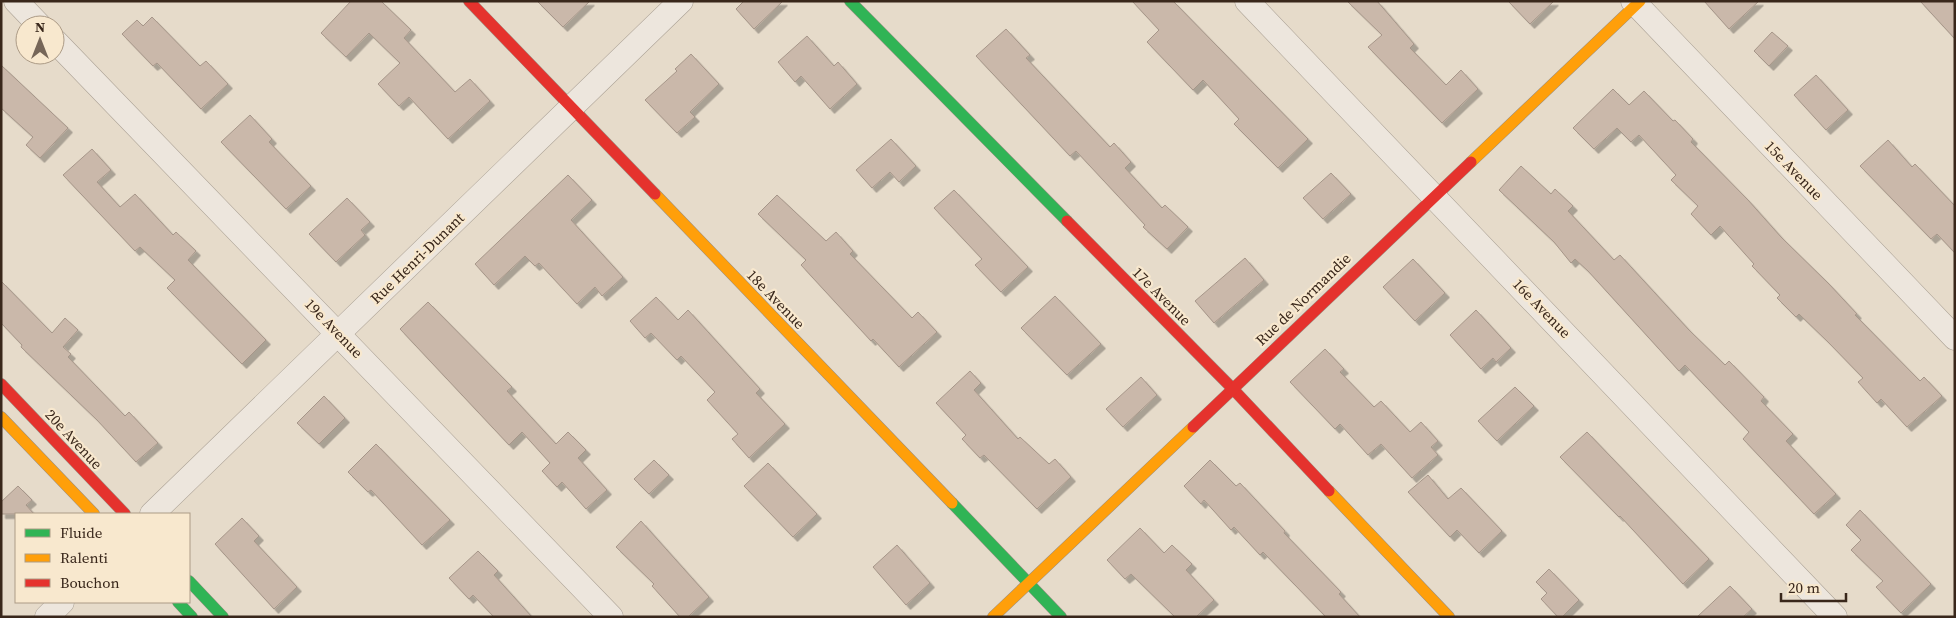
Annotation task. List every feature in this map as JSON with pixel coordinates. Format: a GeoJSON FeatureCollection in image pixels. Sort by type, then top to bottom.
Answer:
{"type":"FeatureCollection","features":[{"type":"Feature","properties":{"kind":"street"},"geometry":{"type":"LineString","coordinates":[[16,1],[29,15]]}},
{"type":"Feature","properties":{"kind":"street","name":"18e Avenue"},"geometry":{"type":"LineString","coordinates":[[469,1],[1061,617]]}},
{"type":"Feature","properties":{"kind":"street","name":"Rue Henri-Dunant"},"geometry":{"type":"LineString","coordinates":[[153,513],[680,1]]}},
{"type":"Feature","properties":{"kind":"street","name":"17e Avenue"},"geometry":{"type":"LineString","coordinates":[[850,1],[1232,388],[1448,617]]}},
{"type":"Feature","properties":{"kind":"street","name":"16e Avenue"},"geometry":{"type":"LineString","coordinates":[[1247,1],[1835,617]]}},
{"type":"Feature","properties":{"kind":"street","name":"Rue de Normandie"},"geometry":{"type":"LineString","coordinates":[[993,617],[1636,2]]}},
{"type":"Feature","properties":{"kind":"street","name":"15e Avenue"},"geometry":{"type":"LineString","coordinates":[[1636,2],[1955,338]]}},
{"type":"Feature","properties":{"kind":"street","name":"19e Avenue"},"geometry":{"type":"LineString","coordinates":[[65,51],[611,617]]}},
{"type":"Feature","properties":{"kind":"street","name":"20e Avenue"},"geometry":{"type":"LineString","coordinates":[[1,384],[124,513]]}},
{"type":"Feature","properties":{"kind":"street"},"geometry":{"type":"LineString","coordinates":[[1,417],[93,513]]}},
{"type":"Feature","properties":{"kind":"street"},"geometry":{"type":"LineString","coordinates":[[190,582],[223,617]]}},
{"type":"Feature","properties":{"kind":"street"},"geometry":{"type":"LineString","coordinates":[[47,617],[61,603]]}},
{"type":"Feature","properties":{"kind":"street"},"geometry":{"type":"LineString","coordinates":[[179,603],[192,617]]}},
{"type":"Feature","properties":{"kind":"building"},"geometry":{"type":"Polygon","coordinates":[[[351,1],[381,1],[411,30],[404,38],[455,92],[470,79],[490,101],[448,139],[409,97],[399,106],[378,84],[400,63],[369,33],[346,57],[321,33],[351,1]]]}},
{"type":"Feature","properties":{"kind":"building"},"geometry":{"type":"Polygon","coordinates":[[[537,1],[590,1],[563,27],[537,1]]]}},
{"type":"Feature","properties":{"kind":"building"},"geometry":{"type":"Polygon","coordinates":[[[744,1],[783,1],[754,29],[736,9],[744,1]]]}},
{"type":"Feature","properties":{"kind":"building"},"geometry":{"type":"Polygon","coordinates":[[[1132,1],[1173,1],[1308,139],[1278,168],[1234,124],[1239,119],[1203,80],[1193,90],[1147,42],[1159,30],[1132,1]]]}},
{"type":"Feature","properties":{"kind":"building"},"geometry":{"type":"Polygon","coordinates":[[[1347,1],[1377,1],[1414,44],[1410,48],[1446,85],[1461,70],[1478,89],[1442,123],[1368,47],[1382,35],[1347,1]]]}},
{"type":"Feature","properties":{"kind":"building"},"geometry":{"type":"Polygon","coordinates":[[[1508,1],[1554,1],[1530,24],[1508,1]]]}},
{"type":"Feature","properties":{"kind":"building"},"geometry":{"type":"Polygon","coordinates":[[[1704,1],[1759,1],[1729,29],[1704,1]]]}},
{"type":"Feature","properties":{"kind":"building"},"geometry":{"type":"Polygon","coordinates":[[[1920,1],[1955,1],[1955,39],[1920,1]]]}},
{"type":"Feature","properties":{"kind":"building"},"geometry":{"type":"Polygon","coordinates":[[[152,17],[200,66],[206,61],[228,84],[201,109],[157,63],[153,66],[122,34],[137,20],[143,26],[152,17]]]}},
{"type":"Feature","properties":{"kind":"building"},"geometry":{"type":"Polygon","coordinates":[[[1006,29],[1030,55],[1026,58],[1110,147],[1114,143],[1131,162],[1125,168],[1162,208],[1165,205],[1188,227],[1167,249],[1143,227],[1145,225],[1076,151],[1070,156],[976,56],[1006,29]]]}},
{"type":"Feature","properties":{"kind":"building"},"geometry":{"type":"Polygon","coordinates":[[[1772,32],[1788,46],[1769,66],[1754,51],[1772,32]]]}},
{"type":"Feature","properties":{"kind":"building"},"geometry":{"type":"Polygon","coordinates":[[[807,36],[834,66],[838,62],[857,84],[830,109],[801,76],[795,82],[778,62],[807,36]]]}},
{"type":"Feature","properties":{"kind":"building"},"geometry":{"type":"Polygon","coordinates":[[[691,54],[719,84],[690,112],[695,117],[677,133],[645,100],[677,71],[675,69],[691,54]]]}},
{"type":"Feature","properties":{"kind":"building"},"geometry":{"type":"Polygon","coordinates":[[[1,65],[68,128],[40,158],[26,145],[33,137],[1,108],[1,65]]]}},
{"type":"Feature","properties":{"kind":"building"},"geometry":{"type":"Polygon","coordinates":[[[1816,75],[1848,110],[1826,130],[1794,95],[1816,75]]]}},
{"type":"Feature","properties":{"kind":"building"},"geometry":{"type":"Polygon","coordinates":[[[1613,89],[1629,105],[1644,91],[1693,139],[1691,142],[1781,237],[1829,284],[1857,314],[1855,315],[1920,381],[1924,377],[1942,396],[1907,427],[1881,399],[1877,403],[1858,382],[1863,378],[1828,342],[1799,314],[1796,317],[1777,298],[1780,295],[1752,266],[1754,264],[1720,226],[1711,235],[1691,214],[1698,206],[1671,180],[1676,175],[1639,135],[1631,142],[1617,128],[1594,149],[1573,128],[1613,89]]]}},
{"type":"Feature","properties":{"kind":"building"},"geometry":{"type":"Polygon","coordinates":[[[250,115],[272,139],[269,142],[311,186],[286,209],[221,142],[250,115]]]}},
{"type":"Feature","properties":{"kind":"building"},"geometry":{"type":"Polygon","coordinates":[[[891,139],[916,166],[899,182],[890,172],[872,188],[856,170],[891,139]]]}},
{"type":"Feature","properties":{"kind":"building"},"geometry":{"type":"Polygon","coordinates":[[[1888,140],[1912,167],[1915,164],[1955,206],[1955,253],[1937,234],[1931,239],[1860,166],[1888,140]]]}},
{"type":"Feature","properties":{"kind":"building"},"geometry":{"type":"Polygon","coordinates":[[[92,149],[111,170],[97,182],[120,207],[135,194],[173,235],[176,232],[196,251],[188,260],[266,340],[242,364],[167,288],[175,280],[140,247],[135,251],[63,175],[92,149]]]}},
{"type":"Feature","properties":{"kind":"building"},"geometry":{"type":"Polygon","coordinates":[[[1521,166],[1551,194],[1555,189],[1573,206],[1568,211],[1614,260],[1620,255],[1689,330],[1725,365],[1729,361],[1764,397],[1761,401],[1793,434],[1786,441],[1836,494],[1814,514],[1743,439],[1749,432],[1685,365],[1679,371],[1588,271],[1575,259],[1571,263],[1554,242],[1499,190],[1521,166]]]}},
{"type":"Feature","properties":{"kind":"building"},"geometry":{"type":"Polygon","coordinates":[[[1331,173],[1351,194],[1323,219],[1303,198],[1331,173]]]}},
{"type":"Feature","properties":{"kind":"building"},"geometry":{"type":"Polygon","coordinates":[[[568,175],[592,200],[571,220],[623,277],[602,296],[595,287],[577,304],[539,263],[535,266],[525,256],[494,285],[475,264],[568,175]]]}},
{"type":"Feature","properties":{"kind":"building"},"geometry":{"type":"Polygon","coordinates":[[[954,190],[1028,267],[1001,292],[975,265],[982,259],[934,208],[954,190]]]}},
{"type":"Feature","properties":{"kind":"building"},"geometry":{"type":"Polygon","coordinates":[[[777,195],[826,241],[836,232],[853,251],[850,254],[912,318],[918,312],[937,332],[899,367],[873,339],[871,341],[801,265],[806,260],[758,214],[777,195]]]}},
{"type":"Feature","properties":{"kind":"building"},"geometry":{"type":"Polygon","coordinates":[[[347,198],[370,222],[361,230],[365,235],[336,262],[309,234],[347,198]]]}},
{"type":"Feature","properties":{"kind":"building"},"geometry":{"type":"Polygon","coordinates":[[[1245,258],[1264,280],[1214,323],[1195,301],[1245,258]]]}},
{"type":"Feature","properties":{"kind":"building"},"geometry":{"type":"Polygon","coordinates":[[[1413,259],[1445,293],[1415,321],[1383,287],[1413,259]]]}},
{"type":"Feature","properties":{"kind":"building"},"geometry":{"type":"Polygon","coordinates":[[[1,281],[52,333],[65,318],[78,330],[63,347],[71,354],[68,357],[125,416],[129,412],[158,443],[136,462],[97,420],[21,347],[22,345],[1,323],[1,281]]]}},
{"type":"Feature","properties":{"kind":"building"},"geometry":{"type":"Polygon","coordinates":[[[1055,296],[1101,344],[1067,375],[1021,328],[1055,296]]]}},
{"type":"Feature","properties":{"kind":"building"},"geometry":{"type":"Polygon","coordinates":[[[656,297],[678,320],[688,310],[760,389],[756,393],[785,424],[749,458],[732,439],[738,434],[707,400],[715,392],[681,356],[677,360],[651,333],[645,338],[630,321],[656,297]]]}},
{"type":"Feature","properties":{"kind":"building"},"geometry":{"type":"Polygon","coordinates":[[[428,302],[512,387],[507,391],[556,444],[568,432],[586,450],[578,458],[607,490],[586,509],[562,482],[557,487],[542,471],[550,463],[522,432],[509,445],[400,329],[428,302]]]}},
{"type":"Feature","properties":{"kind":"building"},"geometry":{"type":"Polygon","coordinates":[[[1476,310],[1511,348],[1496,362],[1493,358],[1481,369],[1450,335],[1476,310]]]}},
{"type":"Feature","properties":{"kind":"building"},"geometry":{"type":"Polygon","coordinates":[[[1325,349],[1344,369],[1340,372],[1374,407],[1381,401],[1410,432],[1421,422],[1438,441],[1431,447],[1438,455],[1412,478],[1381,444],[1368,455],[1340,424],[1335,429],[1290,382],[1325,349]]]}},
{"type":"Feature","properties":{"kind":"building"},"geometry":{"type":"Polygon","coordinates":[[[970,371],[981,383],[974,390],[1018,439],[1020,437],[1049,464],[1055,459],[1071,477],[1037,509],[984,455],[980,458],[962,439],[966,435],[936,403],[970,371]]]}},
{"type":"Feature","properties":{"kind":"building"},"geometry":{"type":"Polygon","coordinates":[[[1141,377],[1157,395],[1123,427],[1106,409],[1141,377]]]}},
{"type":"Feature","properties":{"kind":"building"},"geometry":{"type":"Polygon","coordinates":[[[1515,387],[1534,406],[1497,441],[1478,421],[1515,387]]]}},
{"type":"Feature","properties":{"kind":"building"},"geometry":{"type":"Polygon","coordinates":[[[324,396],[345,418],[319,444],[297,423],[324,396]]]}},
{"type":"Feature","properties":{"kind":"building"},"geometry":{"type":"Polygon","coordinates":[[[1587,432],[1709,559],[1683,584],[1620,516],[1560,457],[1587,432]]]}},
{"type":"Feature","properties":{"kind":"building"},"geometry":{"type":"Polygon","coordinates":[[[376,444],[450,520],[422,545],[371,490],[368,492],[348,472],[376,444]]]}},
{"type":"Feature","properties":{"kind":"building"},"geometry":{"type":"Polygon","coordinates":[[[654,460],[669,475],[649,494],[634,479],[654,460]]]}},
{"type":"Feature","properties":{"kind":"building"},"geometry":{"type":"Polygon","coordinates":[[[1210,460],[1236,486],[1240,483],[1285,531],[1284,533],[1341,592],[1339,594],[1360,617],[1326,617],[1263,552],[1260,555],[1234,527],[1231,530],[1204,500],[1201,504],[1184,486],[1210,460]]]}},
{"type":"Feature","properties":{"kind":"building"},"geometry":{"type":"Polygon","coordinates":[[[768,463],[817,514],[793,537],[744,486],[768,463]]]}},
{"type":"Feature","properties":{"kind":"building"},"geometry":{"type":"Polygon","coordinates":[[[1428,475],[1448,499],[1461,488],[1502,531],[1479,553],[1457,530],[1450,537],[1408,492],[1428,475]]]}},
{"type":"Feature","properties":{"kind":"building"},"geometry":{"type":"Polygon","coordinates":[[[18,486],[32,500],[26,505],[33,513],[1,514],[1,502],[18,486]]]}},
{"type":"Feature","properties":{"kind":"building"},"geometry":{"type":"Polygon","coordinates":[[[1860,510],[1931,584],[1901,613],[1876,587],[1883,581],[1851,550],[1861,540],[1846,525],[1860,510]]]}},
{"type":"Feature","properties":{"kind":"building"},"geometry":{"type":"Polygon","coordinates":[[[242,518],[259,536],[254,541],[297,587],[274,609],[215,544],[242,518]]]}},
{"type":"Feature","properties":{"kind":"building"},"geometry":{"type":"Polygon","coordinates":[[[641,521],[709,597],[688,617],[680,617],[652,586],[654,584],[616,547],[641,521]]]}},
{"type":"Feature","properties":{"kind":"building"},"geometry":{"type":"Polygon","coordinates":[[[1140,528],[1164,553],[1172,545],[1192,564],[1186,570],[1214,600],[1196,617],[1175,617],[1131,574],[1125,579],[1107,560],[1140,528]]]}},
{"type":"Feature","properties":{"kind":"building"},"geometry":{"type":"Polygon","coordinates":[[[897,545],[930,583],[906,605],[873,567],[897,545]]]}},
{"type":"Feature","properties":{"kind":"building"},"geometry":{"type":"Polygon","coordinates":[[[478,551],[498,571],[494,575],[532,617],[494,617],[473,595],[469,599],[449,578],[478,551]]]}},
{"type":"Feature","properties":{"kind":"building"},"geometry":{"type":"Polygon","coordinates":[[[1549,569],[1579,600],[1562,617],[1558,617],[1541,599],[1547,593],[1536,582],[1549,569]]]}},
{"type":"Feature","properties":{"kind":"building"},"geometry":{"type":"Polygon","coordinates":[[[1730,586],[1752,609],[1743,617],[1697,617],[1730,586]]]}},
{"type":"Feature","properties":{"kind":"traffic: fast"},"geometry":{"type":"LineString","coordinates":[[850,1],[1067,221]]}},
{"type":"Feature","properties":{"kind":"traffic: fast"},"geometry":{"type":"LineString","coordinates":[[952,503],[1061,617]]}},
{"type":"Feature","properties":{"kind":"traffic: fast"},"geometry":{"type":"LineString","coordinates":[[190,582],[223,617]]}},
{"type":"Feature","properties":{"kind":"traffic: fast"},"geometry":{"type":"LineString","coordinates":[[179,603],[192,617]]}},
{"type":"Feature","properties":{"kind":"traffic: slow"},"geometry":{"type":"LineString","coordinates":[[1471,162],[1640,1]]}},
{"type":"Feature","properties":{"kind":"traffic: slow"},"geometry":{"type":"LineString","coordinates":[[655,194],[952,503]]}},
{"type":"Feature","properties":{"kind":"traffic: slow"},"geometry":{"type":"LineString","coordinates":[[1,417],[93,513]]}},
{"type":"Feature","properties":{"kind":"traffic: slow"},"geometry":{"type":"LineString","coordinates":[[993,617],[1193,427]]}},
{"type":"Feature","properties":{"kind":"traffic: slow"},"geometry":{"type":"LineString","coordinates":[[1329,491],[1449,617]]}},
{"type":"Feature","properties":{"kind":"traffic: jam"},"geometry":{"type":"LineString","coordinates":[[469,1],[655,194]]}},
{"type":"Feature","properties":{"kind":"traffic: jam"},"geometry":{"type":"LineString","coordinates":[[1193,427],[1471,162]]}},
{"type":"Feature","properties":{"kind":"traffic: jam"},"geometry":{"type":"LineString","coordinates":[[1067,221],[1232,388],[1329,491]]}},
{"type":"Feature","properties":{"kind":"traffic: jam"},"geometry":{"type":"LineString","coordinates":[[1,384],[124,513]]}}]}
